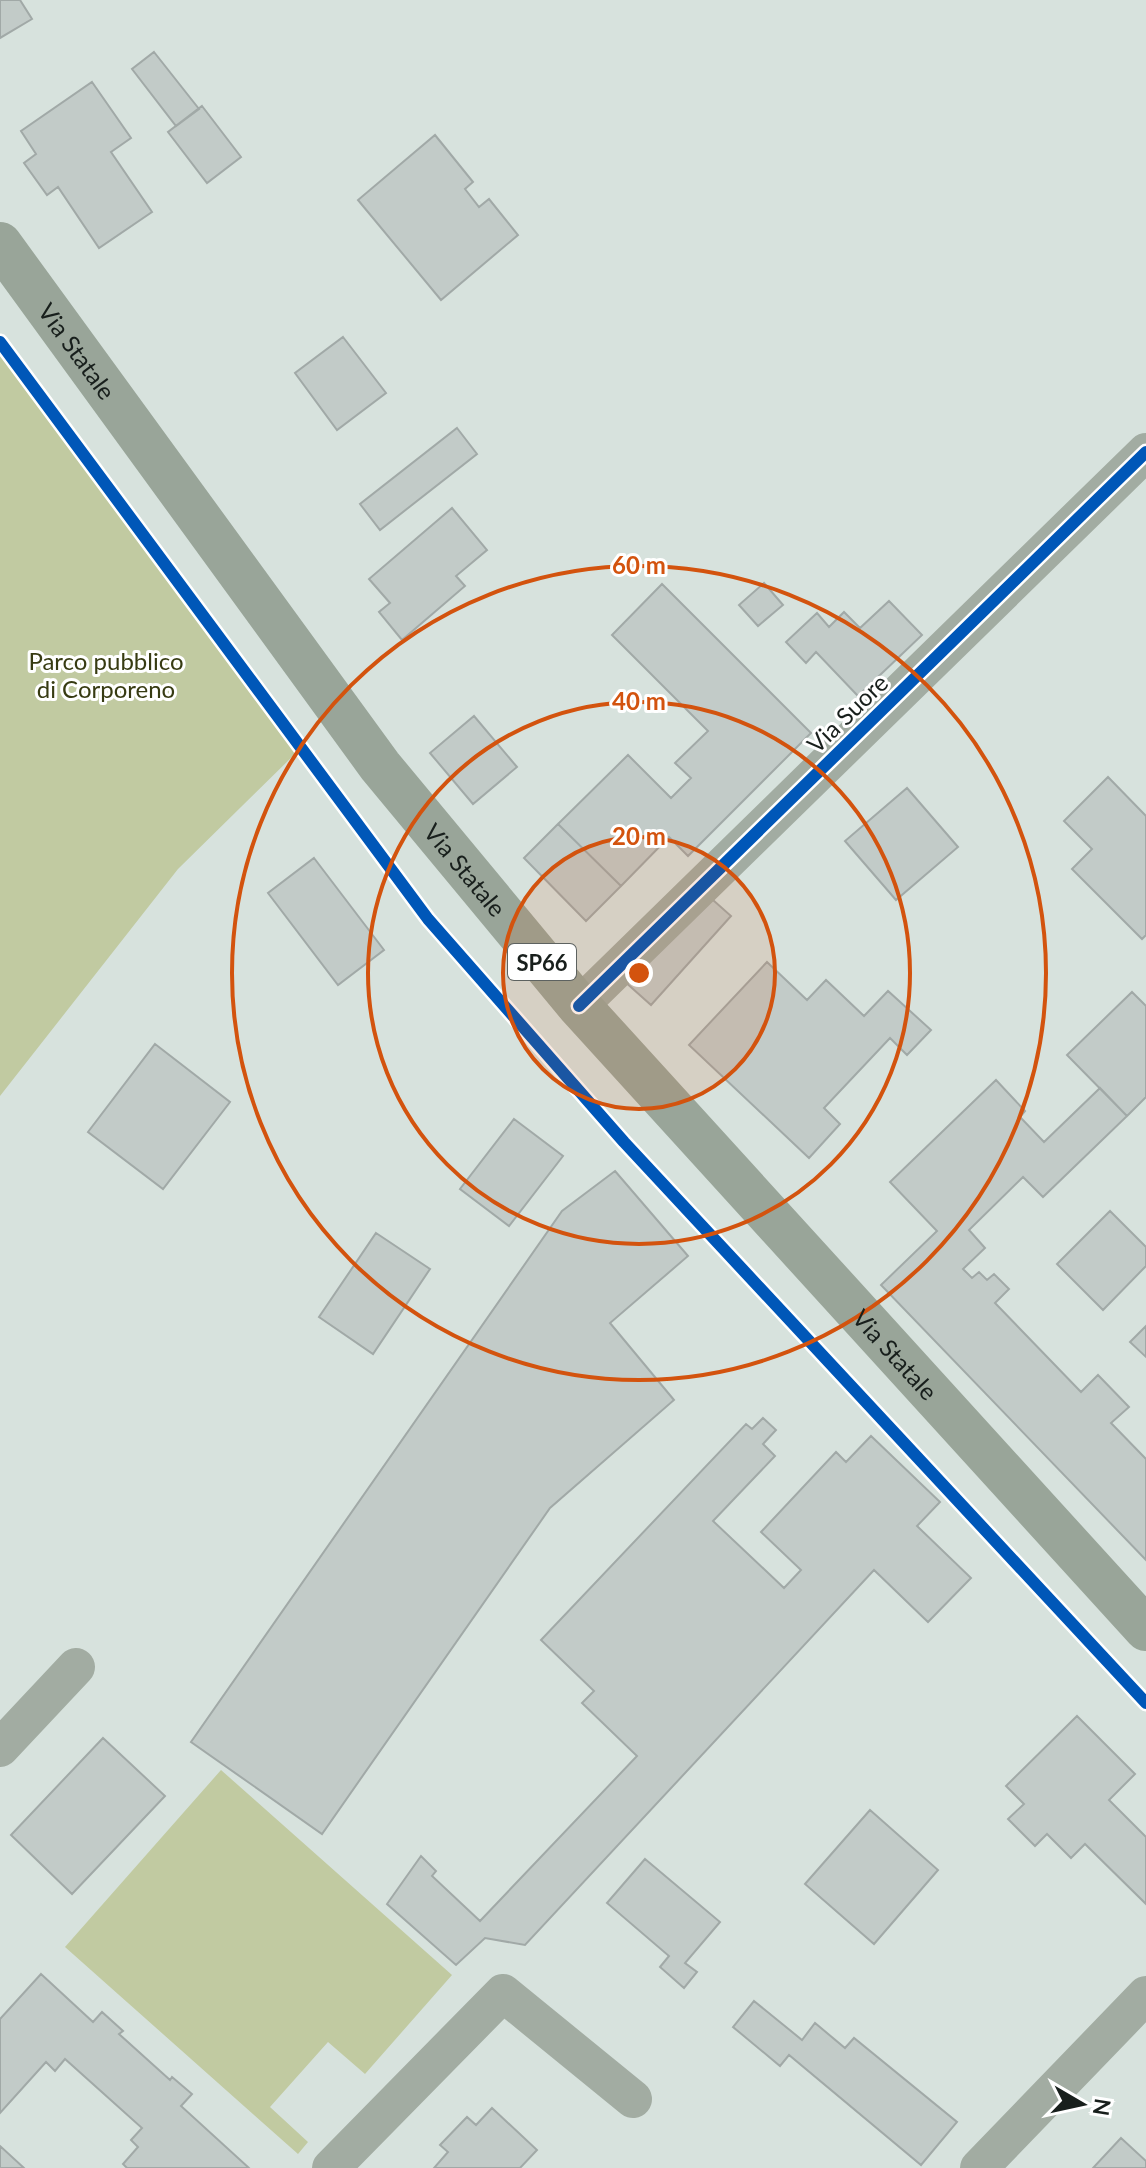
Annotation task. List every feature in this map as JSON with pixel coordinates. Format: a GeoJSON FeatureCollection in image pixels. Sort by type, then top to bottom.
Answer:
{"type":"FeatureCollection","features":[{"type":"Feature","properties":{"kind":"main road","name":"Via Statale"},"geometry":{"type":"LineString","coordinates":[[0,244],[380,766],[579,1006],[1146,1629]]}},
{"type":"Feature","properties":{"kind":"street","name":"Via Suore"},"geometry":{"type":"LineString","coordinates":[[579,1006],[1146,452]]}},
{"type":"Feature","properties":{"kind":"street"},"geometry":{"type":"LineString","coordinates":[[0,1748],[76,1667]]}},
{"type":"Feature","properties":{"kind":"street"},"geometry":{"type":"LineString","coordinates":[[331,2168],[503,1993],[633,2099]]}},
{"type":"Feature","properties":{"kind":"street"},"geometry":{"type":"LineString","coordinates":[[979,2168],[1146,1995]]}},
{"type":"Feature","properties":{"kind":"green space","name":"Parco pubblico di Corporeno"},"geometry":{"type":"Polygon","coordinates":[[[0,355],[297,752],[178,869],[0,1096],[0,355]]]}},
{"type":"Feature","properties":{"kind":"green space"},"geometry":{"type":"Polygon","coordinates":[[[221,1770],[452,1975],[365,2074],[328,2042],[270,2107],[308,2142],[298,2154],[65,1947],[221,1770]]]}},
{"type":"Feature","properties":{"kind":"building"},"geometry":{"type":"Polygon","coordinates":[[[0,0],[20,0],[32,19],[0,38],[0,0]]]}},
{"type":"Feature","properties":{"kind":"building"},"geometry":{"type":"Polygon","coordinates":[[[154,52],[199,109],[176,126],[132,69],[154,52]]]}},
{"type":"Feature","properties":{"kind":"building"},"geometry":{"type":"Polygon","coordinates":[[[92,82],[131,138],[111,152],[152,212],[99,248],[58,187],[47,195],[24,163],[36,154],[21,131],[92,82]]]}},
{"type":"Feature","properties":{"kind":"building"},"geometry":{"type":"Polygon","coordinates":[[[202,106],[241,157],[207,183],[168,132],[202,106]]]}},
{"type":"Feature","properties":{"kind":"building"},"geometry":{"type":"Polygon","coordinates":[[[435,135],[473,182],[465,189],[479,207],[489,199],[518,235],[441,300],[358,200],[435,135]]]}},
{"type":"Feature","properties":{"kind":"building"},"geometry":{"type":"Polygon","coordinates":[[[343,337],[386,393],[337,430],[295,373],[343,337]]]}},
{"type":"Feature","properties":{"kind":"building"},"geometry":{"type":"Polygon","coordinates":[[[457,428],[477,454],[380,530],[360,504],[457,428]]]}},
{"type":"Feature","properties":{"kind":"building"},"geometry":{"type":"Polygon","coordinates":[[[452,508],[487,550],[456,576],[465,586],[402,640],[379,612],[390,603],[369,579],[452,508]]]}},
{"type":"Feature","properties":{"kind":"building"},"geometry":{"type":"Polygon","coordinates":[[[764,583],[783,605],[758,626],[739,605],[764,583]]]}},
{"type":"Feature","properties":{"kind":"building"},"geometry":{"type":"Polygon","coordinates":[[[662,584],[811,733],[688,856],[669,837],[621,886],[558,824],[628,755],[671,798],[691,778],[675,763],[708,731],[612,635],[662,584]]]}},
{"type":"Feature","properties":{"kind":"building"},"geometry":{"type":"Polygon","coordinates":[[[889,601],[922,635],[858,696],[816,652],[806,663],[786,642],[817,613],[829,627],[844,612],[860,628],[889,601]]]}},
{"type":"Feature","properties":{"kind":"building"},"geometry":{"type":"Polygon","coordinates":[[[474,716],[517,767],[473,804],[430,753],[474,716]]]}},
{"type":"Feature","properties":{"kind":"building"},"geometry":{"type":"Polygon","coordinates":[[[1108,777],[1146,816],[1146,935],[1142,939],[1072,869],[1092,849],[1064,821],[1108,777]]]}},
{"type":"Feature","properties":{"kind":"building"},"geometry":{"type":"Polygon","coordinates":[[[907,788],[958,847],[896,900],[845,841],[907,788]]]}},
{"type":"Feature","properties":{"kind":"building"},"geometry":{"type":"Polygon","coordinates":[[[558,824],[621,886],[586,921],[524,858],[558,824]]]}},
{"type":"Feature","properties":{"kind":"building"},"geometry":{"type":"Polygon","coordinates":[[[314,858],[384,950],[338,985],[268,893],[314,858]]]}},
{"type":"Feature","properties":{"kind":"building"},"geometry":{"type":"Polygon","coordinates":[[[704,892],[731,916],[651,1005],[624,981],[704,892]]]}},
{"type":"Feature","properties":{"kind":"building"},"geometry":{"type":"Polygon","coordinates":[[[767,962],[807,1000],[826,980],[864,1016],[888,991],[931,1030],[907,1055],[890,1038],[824,1108],[840,1124],[809,1158],[689,1045],[767,962]]]}},
{"type":"Feature","properties":{"kind":"building"},"geometry":{"type":"Polygon","coordinates":[[[1132,992],[1146,1006],[1146,1097],[1127,1116],[1067,1055],[1132,992]]]}},
{"type":"Feature","properties":{"kind":"building"},"geometry":{"type":"Polygon","coordinates":[[[155,1044],[230,1102],[163,1189],[88,1132],[155,1044]]]}},
{"type":"Feature","properties":{"kind":"building"},"geometry":{"type":"Polygon","coordinates":[[[996,1080],[1025,1111],[1020,1117],[1044,1142],[1100,1088],[1127,1116],[1043,1197],[1023,1177],[969,1230],[985,1248],[963,1269],[972,1278],[979,1272],[987,1280],[994,1274],[1009,1289],[995,1303],[1081,1392],[1098,1375],[1129,1407],[1111,1423],[1146,1459],[1146,1560],[881,1285],[937,1231],[890,1182],[996,1080]]]}},
{"type":"Feature","properties":{"kind":"building"},"geometry":{"type":"Polygon","coordinates":[[[514,1119],[563,1156],[509,1226],[460,1189],[514,1119]]]}},
{"type":"Feature","properties":{"kind":"building"},"geometry":{"type":"Polygon","coordinates":[[[615,1171],[688,1256],[610,1323],[674,1400],[550,1508],[322,1834],[191,1742],[562,1211],[615,1171]]]}},
{"type":"Feature","properties":{"kind":"building"},"geometry":{"type":"Polygon","coordinates":[[[1110,1211],[1146,1247],[1146,1266],[1103,1310],[1057,1264],[1110,1211]]]}},
{"type":"Feature","properties":{"kind":"building"},"geometry":{"type":"Polygon","coordinates":[[[376,1233],[430,1269],[373,1354],[319,1317],[376,1233]]]}},
{"type":"Feature","properties":{"kind":"building"},"geometry":{"type":"Polygon","coordinates":[[[1146,1326],[1146,1357],[1130,1342],[1146,1326]]]}},
{"type":"Feature","properties":{"kind":"building"},"geometry":{"type":"Polygon","coordinates":[[[763,1418],[776,1430],[763,1444],[775,1456],[713,1521],[784,1588],[801,1570],[761,1532],[836,1452],[846,1462],[871,1436],[940,1502],[917,1526],[971,1578],[928,1622],[874,1570],[525,1945],[485,1938],[456,1965],[387,1904],[421,1856],[436,1871],[432,1876],[480,1921],[637,1756],[582,1703],[594,1691],[541,1640],[746,1424],[752,1429],[763,1418]]]}},
{"type":"Feature","properties":{"kind":"building"},"geometry":{"type":"Polygon","coordinates":[[[1077,1716],[1135,1774],[1109,1800],[1146,1837],[1146,1904],[1085,1844],[1071,1858],[1047,1834],[1035,1846],[1008,1819],[1024,1804],[1006,1786],[1077,1716]]]}},
{"type":"Feature","properties":{"kind":"building"},"geometry":{"type":"Polygon","coordinates":[[[103,1738],[165,1796],[72,1894],[11,1835],[103,1738]]]}},
{"type":"Feature","properties":{"kind":"building"},"geometry":{"type":"Polygon","coordinates":[[[870,1810],[938,1870],[874,1944],[805,1884],[870,1810]]]}},
{"type":"Feature","properties":{"kind":"building"},"geometry":{"type":"Polygon","coordinates":[[[645,1859],[720,1922],[685,1963],[697,1972],[684,1988],[660,1967],[669,1956],[607,1903],[645,1859]]]}},
{"type":"Feature","properties":{"kind":"building"},"geometry":{"type":"Polygon","coordinates":[[[41,1974],[93,2022],[102,2012],[123,2031],[119,2034],[170,2080],[172,2077],[192,2094],[181,2106],[249,2168],[127,2168],[123,2164],[138,2147],[131,2140],[142,2128],[65,2059],[55,2071],[46,2062],[0,2113],[0,2019],[41,1974]]]}},
{"type":"Feature","properties":{"kind":"building"},"geometry":{"type":"Polygon","coordinates":[[[754,2001],[802,2040],[815,2023],[845,2048],[854,2038],[957,2122],[921,2165],[789,2055],[780,2066],[733,2027],[754,2001]]]}},
{"type":"Feature","properties":{"kind":"building"},"geometry":{"type":"Polygon","coordinates":[[[492,2108],[537,2150],[520,2168],[434,2168],[448,2152],[440,2145],[467,2117],[476,2125],[492,2108]]]}},
{"type":"Feature","properties":{"kind":"building"},"geometry":{"type":"Polygon","coordinates":[[[1121,2138],[1146,2161],[1146,2168],[1093,2168],[1121,2138]]]}},
{"type":"Feature","properties":{"kind":"building"},"geometry":{"type":"Polygon","coordinates":[[[0,2146],[24,2168],[0,2168],[0,2146]]]}},
{"type":"Feature","properties":{"kind":"cycle path"},"geometry":{"type":"LineString","coordinates":[[0,342],[428,919],[624,1142],[1146,1703]]}},
{"type":"Feature","properties":{"kind":"cycle path"},"geometry":{"type":"LineString","coordinates":[[579,1006],[1146,452]]}}]}
